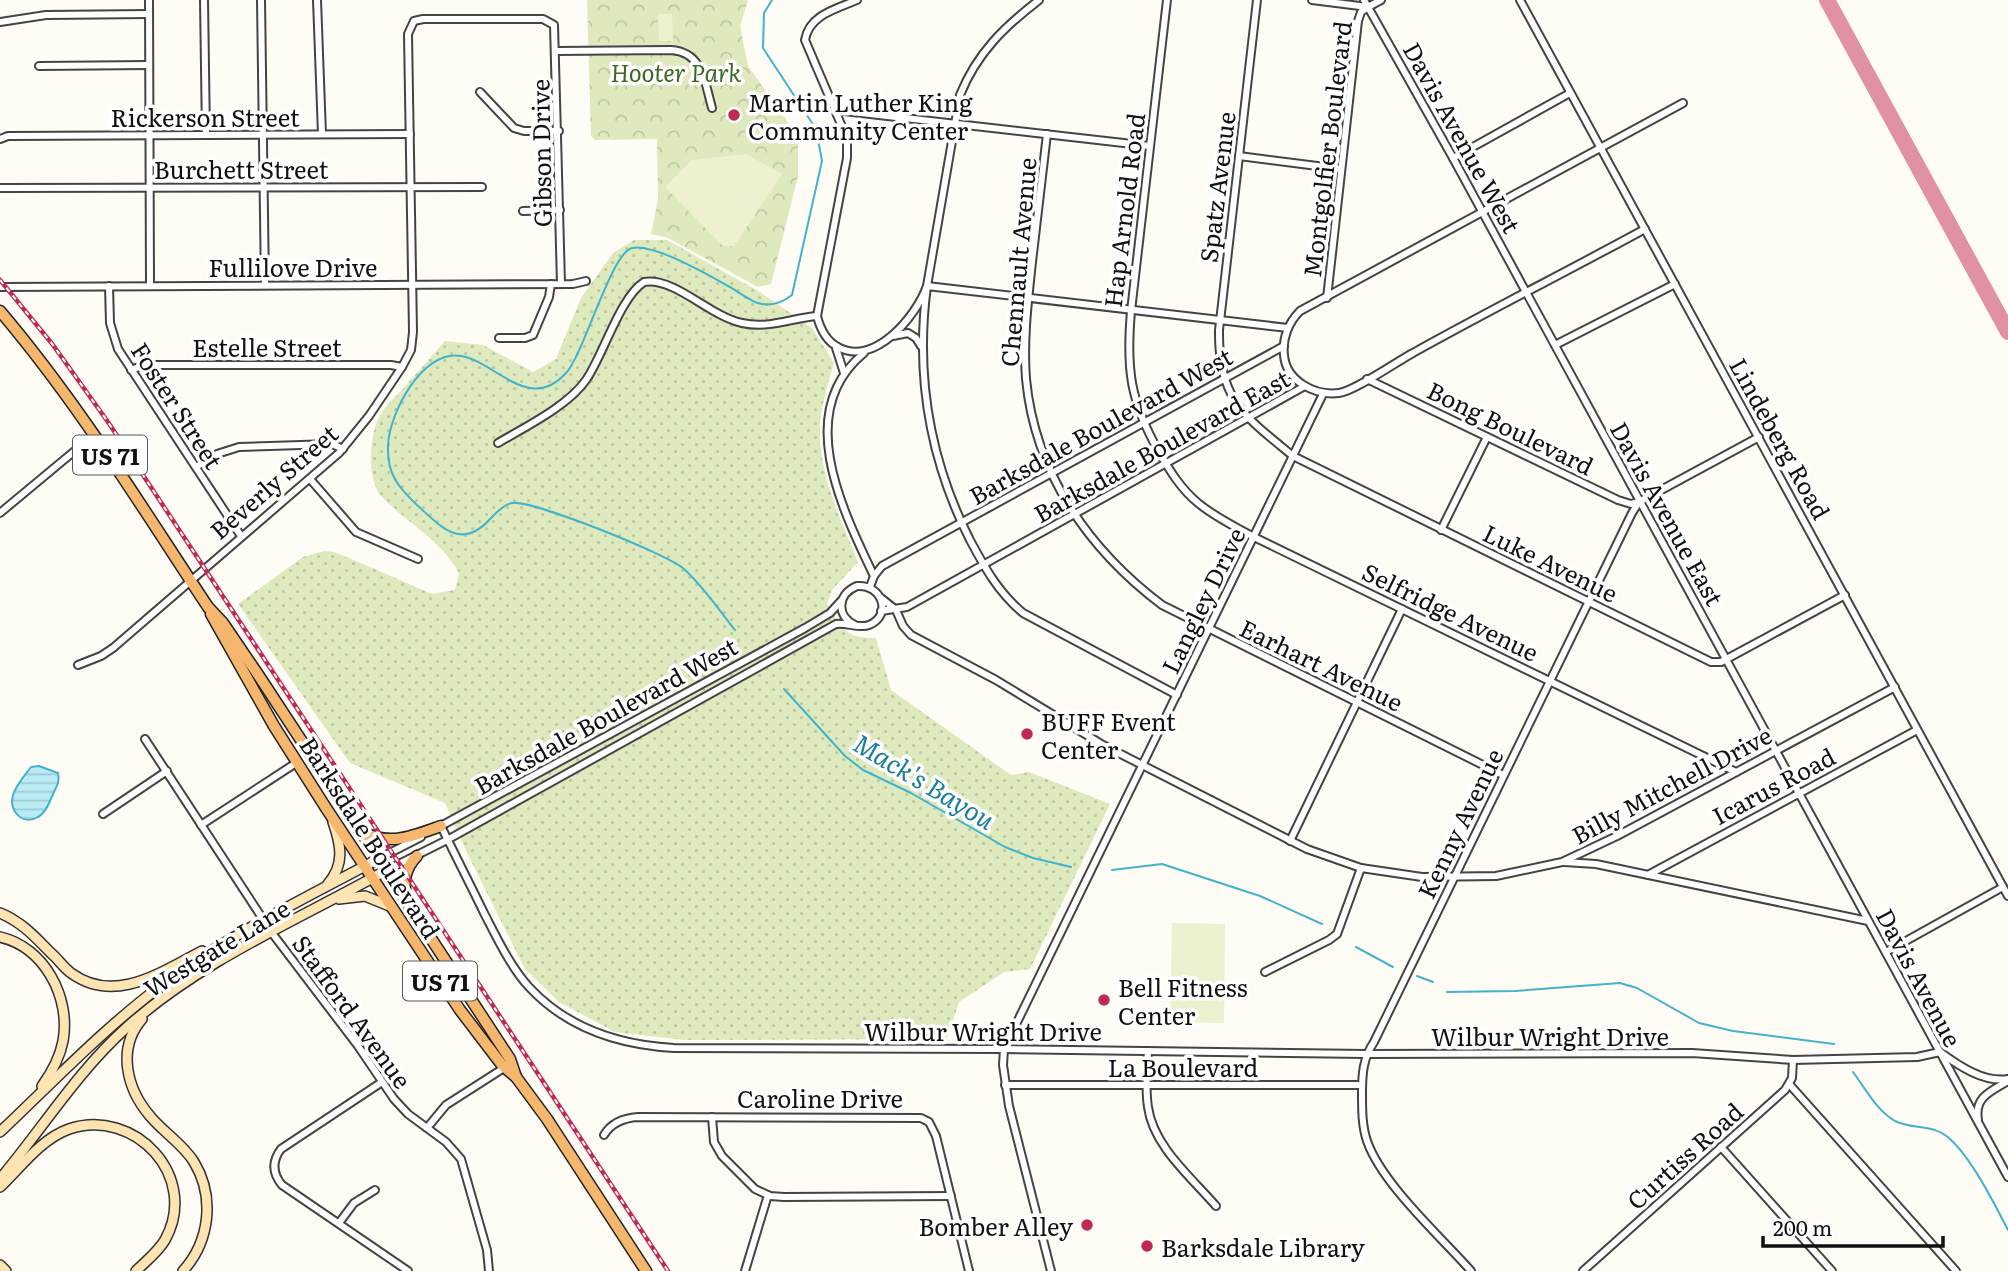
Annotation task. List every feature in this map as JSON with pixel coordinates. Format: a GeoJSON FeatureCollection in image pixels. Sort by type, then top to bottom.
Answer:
{"type":"FeatureCollection","features":[{"type":"Feature","properties":{"kind":"main road","name":"Barksdale Boulevard"},"geometry":{"type":"LineString","coordinates":[[0,311],[96,433],[191,579],[296,762],[442,983],[508,1065]]}},
{"type":"Feature","properties":{"kind":"main road","name":"Barksdale Boulevard"},"geometry":{"type":"LineString","coordinates":[[208,607],[223,623],[454,975],[508,1065],[547,1119],[646,1271]]}},
{"type":"Feature","properties":{"kind":"main road"},"geometry":{"type":"LineString","coordinates":[[296,762],[309,754]]}},
{"type":"Feature","properties":{"kind":"main road"},"geometry":{"type":"LineString","coordinates":[[322,889],[333,877],[341,857],[340,841],[332,817]]}},
{"type":"Feature","properties":{"kind":"main road"},"geometry":{"type":"LineString","coordinates":[[358,829],[374,838],[392,840],[441,826]]}},
{"type":"Feature","properties":{"kind":"main road"},"geometry":{"type":"LineString","coordinates":[[409,906],[404,887],[405,876],[417,856]]}},
{"type":"Feature","properties":{"kind":"main road","name":"Westgate Lane"},"geometry":{"type":"LineString","coordinates":[[20,1113],[130,1009],[170,978],[229,939],[378,859]]}},
{"type":"Feature","properties":{"kind":"main road","name":"Westgate Lane"},"geometry":{"type":"LineString","coordinates":[[0,1179],[104,1049],[156,1003],[201,972],[385,871]]}},
{"type":"Feature","properties":{"kind":"main road"},"geometry":{"type":"LineString","coordinates":[[334,900],[365,896],[391,907]]}},
{"type":"Feature","properties":{"kind":"main road"},"geometry":{"type":"LineString","coordinates":[[0,913],[25,926],[69,972],[84,981],[105,986],[139,983],[229,939]]}},
{"type":"Feature","properties":{"kind":"main road"},"geometry":{"type":"LineString","coordinates":[[0,937],[18,942],[45,966],[58,990],[64,1016],[63,1040],[57,1060],[44,1083],[20,1113],[0,1132]]}},
{"type":"Feature","properties":{"kind":"main road"},"geometry":{"type":"LineString","coordinates":[[442,983],[454,975]]}},
{"type":"Feature","properties":{"kind":"main road"},"geometry":{"type":"LineString","coordinates":[[156,1003],[137,1025],[131,1037],[127,1066],[134,1093],[193,1160],[203,1183],[207,1207],[205,1231],[198,1251],[183,1271]]}},
{"type":"Feature","properties":{"kind":"main road"},"geometry":{"type":"LineString","coordinates":[[0,1187],[38,1149],[70,1129],[99,1125],[123,1130],[142,1140],[160,1158],[172,1181],[174,1196],[171,1226],[158,1250],[136,1271]]}},
{"type":"Feature","properties":{"kind":"main road"},"geometry":{"type":"LineString","coordinates":[[0,1265],[6,1271]]}},
{"type":"Feature","properties":{"kind":"street"},"geometry":{"type":"LineString","coordinates":[[149,0],[150,285]]}},
{"type":"Feature","properties":{"kind":"street"},"geometry":{"type":"LineString","coordinates":[[204,0],[206,135]]}},
{"type":"Feature","properties":{"kind":"street"},"geometry":{"type":"LineString","coordinates":[[261,0],[265,285]]}},
{"type":"Feature","properties":{"kind":"street"},"geometry":{"type":"LineString","coordinates":[[317,0],[322,134]]}},
{"type":"Feature","properties":{"kind":"street"},"geometry":{"type":"LineString","coordinates":[[844,373],[838,351],[821,331],[817,316],[847,158],[846,138],[806,46],[806,35],[817,18],[857,0]]}},
{"type":"Feature","properties":{"kind":"street"},"geometry":{"type":"LineString","coordinates":[[1039,0],[991,41],[973,66],[960,95],[927,286],[922,348],[924,399],[929,428],[942,474],[961,522],[1003,595],[1023,613],[1177,695]]}},
{"type":"Feature","properties":{"kind":"street","name":"Hap Arnold Road"},"geometry":{"type":"LineString","coordinates":[[1166,463],[1143,423],[1130,368],[1131,311],[1167,0]]}},
{"type":"Feature","properties":{"kind":"street","name":"Spatz Avenue"},"geometry":{"type":"LineString","coordinates":[[1223,379],[1219,347],[1220,321],[1257,0]]}},
{"type":"Feature","properties":{"kind":"street"},"geometry":{"type":"LineString","coordinates":[[1312,0],[1366,3],[1381,0]]}},
{"type":"Feature","properties":{"kind":"street","name":"Lindeberg Road"},"geometry":{"type":"LineString","coordinates":[[1520,0],[2008,895]]}},
{"type":"Feature","properties":{"kind":"street","name":"Davis Avenue West"},"geometry":{"type":"LineString","coordinates":[[1366,3],[1527,293]]}},
{"type":"Feature","properties":{"kind":"street","name":"Montgolfier Boulevard"},"geometry":{"type":"LineString","coordinates":[[1327,298],[1358,21],[1366,3]]}},
{"type":"Feature","properties":{"kind":"street"},"geometry":{"type":"LineString","coordinates":[[0,22],[39,16],[149,14]]}},
{"type":"Feature","properties":{"kind":"street","name":"Beverly Street"},"geometry":{"type":"LineString","coordinates":[[78,665],[113,648],[310,480],[343,449],[402,367],[412,344],[408,38],[412,24],[424,19],[543,19],[553,23]]}},
{"type":"Feature","properties":{"kind":"street","name":"Gibson Drive"},"geometry":{"type":"LineString","coordinates":[[553,23],[556,32],[562,284]]}},
{"type":"Feature","properties":{"kind":"street"},"geometry":{"type":"LineString","coordinates":[[556,51],[685,52],[699,64],[712,108]]}},
{"type":"Feature","properties":{"kind":"street"},"geometry":{"type":"LineString","coordinates":[[39,66],[149,65]]}},
{"type":"Feature","properties":{"kind":"street"},"geometry":{"type":"LineString","coordinates":[[480,92],[514,128],[524,131],[559,131]]}},
{"type":"Feature","properties":{"kind":"street"},"geometry":{"type":"LineString","coordinates":[[1453,158],[1570,93]]}},
{"type":"Feature","properties":{"kind":"street"},"geometry":{"type":"LineString","coordinates":[[1305,386],[1290,371],[1284,356],[1288,328],[1300,311],[1683,103]]}},
{"type":"Feature","properties":{"kind":"street"},"geometry":{"type":"LineString","coordinates":[[835,110],[1150,146]]}},
{"type":"Feature","properties":{"kind":"street","name":"Rickerson Street"},"geometry":{"type":"LineString","coordinates":[[0,139],[8,136],[410,134]]}},
{"type":"Feature","properties":{"kind":"street","name":"Chennault Avenue"},"geometry":{"type":"LineString","coordinates":[[1047,134],[1028,299],[1025,358],[1028,394],[1039,441],[1052,473],[1074,514]]}},
{"type":"Feature","properties":{"kind":"street"},"geometry":{"type":"LineString","coordinates":[[1239,156],[1340,169]]}},
{"type":"Feature","properties":{"kind":"street","name":"Burchett Street"},"geometry":{"type":"LineString","coordinates":[[0,188],[482,187]]}},
{"type":"Feature","properties":{"kind":"street"},"geometry":{"type":"LineString","coordinates":[[523,211],[560,210]]}},
{"type":"Feature","properties":{"kind":"street","name":"Barksdale Boulevard East"},"geometry":{"type":"LineString","coordinates":[[881,611],[907,607],[1305,386],[1323,394],[1342,393],[1360,386],[1367,379],[1645,229]]}},
{"type":"Feature","properties":{"kind":"street","name":"Fullilove Drive"},"geometry":{"type":"LineString","coordinates":[[0,287],[578,284],[586,281]]}},
{"type":"Feature","properties":{"kind":"street"},"geometry":{"type":"LineString","coordinates":[[498,443],[560,404],[582,386],[632,294],[644,282],[664,283],[707,309],[741,323],[774,325],[792,319],[817,316]]}},
{"type":"Feature","properties":{"kind":"street"},"geometry":{"type":"LineString","coordinates":[[499,338],[525,338],[533,335],[549,298],[551,284]]}},
{"type":"Feature","properties":{"kind":"street"},"geometry":{"type":"LineString","coordinates":[[1555,345],[1675,284]]}},
{"type":"Feature","properties":{"kind":"street","name":"Foster Street"},"geometry":{"type":"LineString","coordinates":[[109,286],[109,316],[113,335],[131,370],[242,536]]}},
{"type":"Feature","properties":{"kind":"street"},"geometry":{"type":"LineString","coordinates":[[927,286],[1288,328]]}},
{"type":"Feature","properties":{"kind":"street"},"geometry":{"type":"LineString","coordinates":[[888,338],[915,312],[927,286]]}},
{"type":"Feature","properties":{"kind":"street","name":"Davis Avenue East"},"geometry":{"type":"LineString","coordinates":[[1527,293],[1776,751]]}},
{"type":"Feature","properties":{"kind":"street"},"geometry":{"type":"LineString","coordinates":[[870,587],[874,576],[849,521],[833,474],[827,430],[829,408],[844,373],[867,351],[898,333],[908,333],[916,338],[922,348]]}},
{"type":"Feature","properties":{"kind":"street"},"geometry":{"type":"LineString","coordinates":[[832,344],[850,352],[867,351]]}},
{"type":"Feature","properties":{"kind":"street","name":"Barksdale Boulevard West"},"geometry":{"type":"LineString","coordinates":[[874,576],[882,566],[1284,344]]}},
{"type":"Feature","properties":{"kind":"street","name":"Estelle Street"},"geometry":{"type":"LineString","coordinates":[[131,370],[139,366],[158,365],[402,367]]}},
{"type":"Feature","properties":{"kind":"street","name":"Luke Avenue"},"geometry":{"type":"LineString","coordinates":[[1223,379],[1247,418],[1293,456],[1712,662],[1726,659]]}},
{"type":"Feature","properties":{"kind":"street","name":"Bong Boulevard"},"geometry":{"type":"LineString","coordinates":[[1367,379],[1618,500],[1631,504],[1639,502]]}},
{"type":"Feature","properties":{"kind":"street","name":"Langley Drive"},"geometry":{"type":"LineString","coordinates":[[1004,1048],[1323,394]]}},
{"type":"Feature","properties":{"kind":"street"},"geometry":{"type":"LineString","coordinates":[[0,513],[96,433]]}},
{"type":"Feature","properties":{"kind":"street"},"geometry":{"type":"LineString","coordinates":[[1441,530],[1487,437]]}},
{"type":"Feature","properties":{"kind":"street"},"geometry":{"type":"LineString","coordinates":[[1639,502],[1759,437]]}},
{"type":"Feature","properties":{"kind":"street"},"geometry":{"type":"LineString","coordinates":[[196,467],[222,452],[246,446],[332,444],[343,449]]}},
{"type":"Feature","properties":{"kind":"street","name":"Selfridge Avenue"},"geometry":{"type":"LineString","coordinates":[[1166,463],[1181,487],[1199,503],[1254,537],[1736,772]]}},
{"type":"Feature","properties":{"kind":"street"},"geometry":{"type":"LineString","coordinates":[[310,480],[356,532],[418,559]]}},
{"type":"Feature","properties":{"kind":"street","name":"Kenny Avenue"},"geometry":{"type":"LineString","coordinates":[[1471,1271],[1388,1179],[1376,1161],[1363,1121],[1362,1085],[1366,1055],[1639,502]]}},
{"type":"Feature","properties":{"kind":"street","name":"Earhart Avenue"},"geometry":{"type":"LineString","coordinates":[[1074,514],[1102,551],[1162,605],[1503,775]]}},
{"type":"Feature","properties":{"kind":"street"},"geometry":{"type":"LineString","coordinates":[[385,871],[447,840],[836,624],[855,625],[869,625],[877,619],[881,611],[881,598],[870,587],[857,586],[843,596],[843,614],[855,625]]}},
{"type":"Feature","properties":{"kind":"street"},"geometry":{"type":"LineString","coordinates":[[1726,659],[1845,595]]}},
{"type":"Feature","properties":{"kind":"street","name":"Barksdale Boulevard West"},"geometry":{"type":"LineString","coordinates":[[378,859],[821,618],[835,609],[843,596]]}},
{"type":"Feature","properties":{"kind":"street","name":"Billy Mitchell Drive"},"geometry":{"type":"LineString","coordinates":[[881,598],[896,610],[903,626],[911,635],[996,680],[1086,736],[1323,856],[1360,868],[1408,876],[1453,878],[1513,874],[1562,862],[1586,852],[1895,687]]}},
{"type":"Feature","properties":{"kind":"street"},"geometry":{"type":"LineString","coordinates":[[1290,841],[1355,701],[1402,609]]}},
{"type":"Feature","properties":{"kind":"street","name":"Icarus Road"},"geometry":{"type":"LineString","coordinates":[[1647,876],[1917,730]]}},
{"type":"Feature","properties":{"kind":"street","name":"Stafford Avenue"},"geometry":{"type":"LineString","coordinates":[[145,738],[263,921],[351,1036],[403,1110],[452,1147],[464,1167],[487,1250],[489,1271]]}},
{"type":"Feature","properties":{"kind":"street","name":"Davis Avenue"},"geometry":{"type":"LineString","coordinates":[[1776,751],[2008,1177]]}},
{"type":"Feature","properties":{"kind":"street"},"geometry":{"type":"LineString","coordinates":[[201,825],[296,762]]}},
{"type":"Feature","properties":{"kind":"street"},"geometry":{"type":"LineString","coordinates":[[103,814],[167,771]]}},
{"type":"Feature","properties":{"kind":"street","name":"Wilbur Wright Drive"},"geometry":{"type":"LineString","coordinates":[[441,826],[493,930],[530,988],[567,1017],[607,1037],[640,1045],[674,1048],[1004,1048],[1366,1055],[1692,1054],[1793,1060],[1917,1057],[1940,1052]]}},
{"type":"Feature","properties":{"kind":"street"},"geometry":{"type":"LineString","coordinates":[[1562,862],[1596,864],[1868,921]]}},
{"type":"Feature","properties":{"kind":"street"},"geometry":{"type":"LineString","coordinates":[[1265,972],[1337,934],[1360,868]]}},
{"type":"Feature","properties":{"kind":"street"},"geometry":{"type":"LineString","coordinates":[[1886,952],[2003,887]]}},
{"type":"Feature","properties":{"kind":"street"},"geometry":{"type":"LineString","coordinates":[[1004,1048],[1005,1085],[1051,1271]]}},
{"type":"Feature","properties":{"kind":"street"},"geometry":{"type":"LineString","coordinates":[[1148,1051],[1150,1115],[1163,1143],[1216,1206]]}},
{"type":"Feature","properties":{"kind":"street"},"geometry":{"type":"LineString","coordinates":[[1940,1052],[1985,1077],[2008,1080]]}},
{"type":"Feature","properties":{"kind":"street"},"geometry":{"type":"LineString","coordinates":[[1793,1060],[1790,1085],[1956,1271]]}},
{"type":"Feature","properties":{"kind":"street"},"geometry":{"type":"LineString","coordinates":[[427,1128],[446,1105],[508,1065]]}},
{"type":"Feature","properties":{"kind":"street"},"geometry":{"type":"LineString","coordinates":[[1981,1128],[1977,1113],[1978,1103],[2008,1080]]}},
{"type":"Feature","properties":{"kind":"street"},"geometry":{"type":"LineString","coordinates":[[382,1082],[281,1149],[274,1167],[276,1177],[282,1185],[408,1271]]}},
{"type":"Feature","properties":{"kind":"street","name":"La Boulevard"},"geometry":{"type":"LineString","coordinates":[[1005,1085],[1362,1085]]}},
{"type":"Feature","properties":{"kind":"street","name":"Curtiss Road"},"geometry":{"type":"LineString","coordinates":[[1583,1271],[1790,1085]]}},
{"type":"Feature","properties":{"kind":"street","name":"Caroline Drive"},"geometry":{"type":"LineString","coordinates":[[604,1135],[610,1127],[633,1117],[921,1118],[929,1122],[934,1131],[969,1271]]}},
{"type":"Feature","properties":{"kind":"street"},"geometry":{"type":"LineString","coordinates":[[712,1117],[712,1136],[719,1152],[751,1185],[768,1195],[951,1196]]}},
{"type":"Feature","properties":{"kind":"street"},"geometry":{"type":"LineString","coordinates":[[1721,1147],[1832,1271]]}},
{"type":"Feature","properties":{"kind":"street"},"geometry":{"type":"LineString","coordinates":[[339,1223],[354,1203],[376,1190]]}},
{"type":"Feature","properties":{"kind":"street"},"geometry":{"type":"LineString","coordinates":[[745,1271],[768,1195]]}},
{"type":"Feature","properties":{"kind":"green space","name":"Hooter Park"},"geometry":{"type":"Polygon","coordinates":[[[587,0],[748,0],[740,26],[748,66],[798,139],[798,176],[771,284],[758,287],[668,238],[651,234],[658,199],[657,139],[595,140],[591,136],[587,0]]]}},
{"type":"Feature","properties":{"kind":"green space"},"geometry":{"type":"Polygon","coordinates":[[[658,14],[672,14],[673,41],[659,41],[658,14]]]}},
{"type":"Feature","properties":{"kind":"green space"},"geometry":{"type":"Polygon","coordinates":[[[746,154],[782,174],[734,246],[723,246],[665,187],[692,160],[746,154]]]}},
{"type":"Feature","properties":{"kind":"green space"},"geometry":{"type":"Polygon","coordinates":[[[634,240],[667,240],[760,292],[812,328],[834,363],[821,418],[821,453],[834,501],[858,562],[832,590],[827,604],[837,620],[851,634],[876,638],[891,690],[1011,775],[1029,772],[1110,804],[1030,969],[1004,972],[959,1002],[947,1039],[684,1040],[615,1032],[559,1002],[525,969],[445,803],[350,763],[238,604],[303,557],[324,551],[334,552],[432,594],[455,590],[459,573],[452,561],[377,490],[373,480],[371,456],[374,432],[381,414],[445,341],[483,345],[533,372],[556,359],[581,298],[613,253],[634,240]]]}},
{"type":"Feature","properties":{"kind":"green space"},"geometry":{"type":"Polygon","coordinates":[[[1172,923],[1225,924],[1224,1023],[1170,1022],[1172,923]]]}},
{"type":"Feature","properties":{"kind":"water"},"geometry":{"type":"Polygon","coordinates":[[[39,766],[58,773],[58,781],[43,813],[27,820],[15,811],[13,795],[31,767],[39,766]]]}},
{"type":"Feature","properties":{"kind":"waterway","name":"Mack's Bayou"},"geometry":{"type":"LineString","coordinates":[[735,630],[684,569],[600,529],[525,504],[512,503],[471,533],[461,534],[444,528],[399,486],[389,464],[388,446],[394,417],[410,386],[433,363],[447,357],[461,356],[474,360],[525,387],[539,388],[552,384],[566,373],[581,346],[615,267],[632,248],[654,250],[667,255],[758,303],[774,304],[792,295],[822,161],[816,129],[763,48],[764,13],[772,0]]}},
{"type":"Feature","properties":{"kind":"waterway","name":"Mack's Bayou"},"geometry":{"type":"LineString","coordinates":[[784,689],[845,756],[863,770],[911,793],[1005,847],[1033,858],[1071,867]]}},
{"type":"Feature","properties":{"kind":"waterway","name":"Mack's Bayou"},"geometry":{"type":"LineString","coordinates":[[1112,870],[1162,864],[1260,896],[1322,924]]}},
{"type":"Feature","properties":{"kind":"waterway","name":"Mack's Bayou"},"geometry":{"type":"LineString","coordinates":[[1356,947],[1393,967]]}},
{"type":"Feature","properties":{"kind":"waterway","name":"Mack's Bayou"},"geometry":{"type":"LineString","coordinates":[[1417,976],[1433,982]]}},
{"type":"Feature","properties":{"kind":"waterway","name":"Mack's Bayou"},"geometry":{"type":"LineString","coordinates":[[1447,992],[1515,991],[1620,983],[1637,988],[1699,1023],[1733,1031],[1834,1044]]}},
{"type":"Feature","properties":{"kind":"waterway","name":"Mack's Bayou"},"geometry":{"type":"LineString","coordinates":[[1853,1072],[1889,1117],[1902,1124],[1937,1131],[1950,1139],[1974,1169],[2008,1230]]}},
{"type":"Feature","properties":{"kind":"taxiway"},"geometry":{"type":"LineString","coordinates":[[1827,0],[2008,332]]}},
{"type":"Feature","properties":{"kind":"railway"},"geometry":{"type":"LineString","coordinates":[[0,280],[53,345],[108,422],[668,1271]]}},
{"type":"Feature","properties":{"kind":"place","name":"Martin Luther King Community Center"},"geometry":{"type":"Point","coordinates":[734,115]}},
{"type":"Feature","properties":{"kind":"place","name":"BUFF Event Center"},"geometry":{"type":"Point","coordinates":[1027,734]}},
{"type":"Feature","properties":{"kind":"place","name":"Bell Fitness Center"},"geometry":{"type":"Point","coordinates":[1104,1000]}},
{"type":"Feature","properties":{"kind":"place","name":"Bomber Alley"},"geometry":{"type":"Point","coordinates":[1087,1225]}},
{"type":"Feature","properties":{"kind":"place","name":"Barksdale Library"},"geometry":{"type":"Point","coordinates":[1147,1246]}}]}
